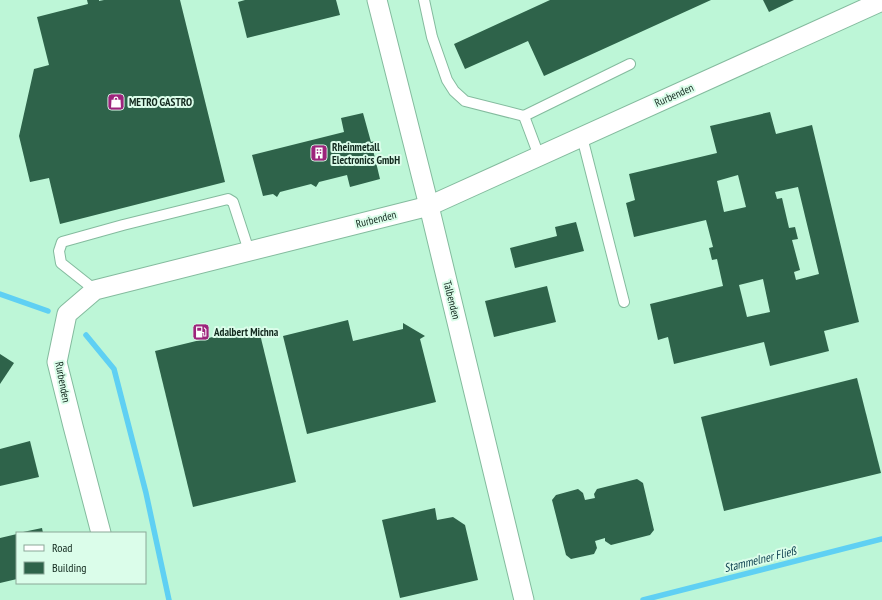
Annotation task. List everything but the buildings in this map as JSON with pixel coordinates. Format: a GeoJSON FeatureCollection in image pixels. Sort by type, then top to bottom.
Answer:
{"type":"FeatureCollection","features":[{"type":"Feature","properties":{"kind":"street","name":"Talbenden"},"geometry":{"type":"LineString","coordinates":[[377,0],[429,206],[524,600]]}},
{"type":"Feature","properties":{"kind":"street","name":"Rurbenden"},"geometry":{"type":"LineString","coordinates":[[101,532],[57,362],[67,314],[95,290],[429,206],[882,1]]}},
{"type":"Feature","properties":{"kind":"lane"},"geometry":{"type":"LineString","coordinates":[[424,0],[432,37],[448,80],[454,91],[465,101],[524,116],[630,64]]}},
{"type":"Feature","properties":{"kind":"lane"},"geometry":{"type":"LineString","coordinates":[[524,116],[540,156]]}},
{"type":"Feature","properties":{"kind":"lane"},"geometry":{"type":"LineString","coordinates":[[582,137],[624,302]]}},
{"type":"Feature","properties":{"kind":"lane"},"geometry":{"type":"LineString","coordinates":[[95,290],[62,262],[59,251],[62,242],[228,199],[233,202],[248,251]]}},
{"type":"Feature","properties":{"kind":"waterway"},"geometry":{"type":"LineString","coordinates":[[0,294],[48,311]]}},
{"type":"Feature","properties":{"kind":"waterway"},"geometry":{"type":"LineString","coordinates":[[86,335],[114,369],[146,493],[169,600]]}},
{"type":"Feature","properties":{"kind":"waterway","name":"Stammelner Fließ"},"geometry":{"type":"LineString","coordinates":[[643,600],[882,539]]}},
{"type":"Feature","properties":{"kind":"place","name":"METRO GASTRO"},"geometry":{"type":"Point","coordinates":[116,102]}},
{"type":"Feature","properties":{"kind":"place","name":"Rheinmetall Electronics GmbH"},"geometry":{"type":"Point","coordinates":[319,153]}},
{"type":"Feature","properties":{"kind":"place","name":"Adalbert Michna"},"geometry":{"type":"Point","coordinates":[201,332]}}]}
